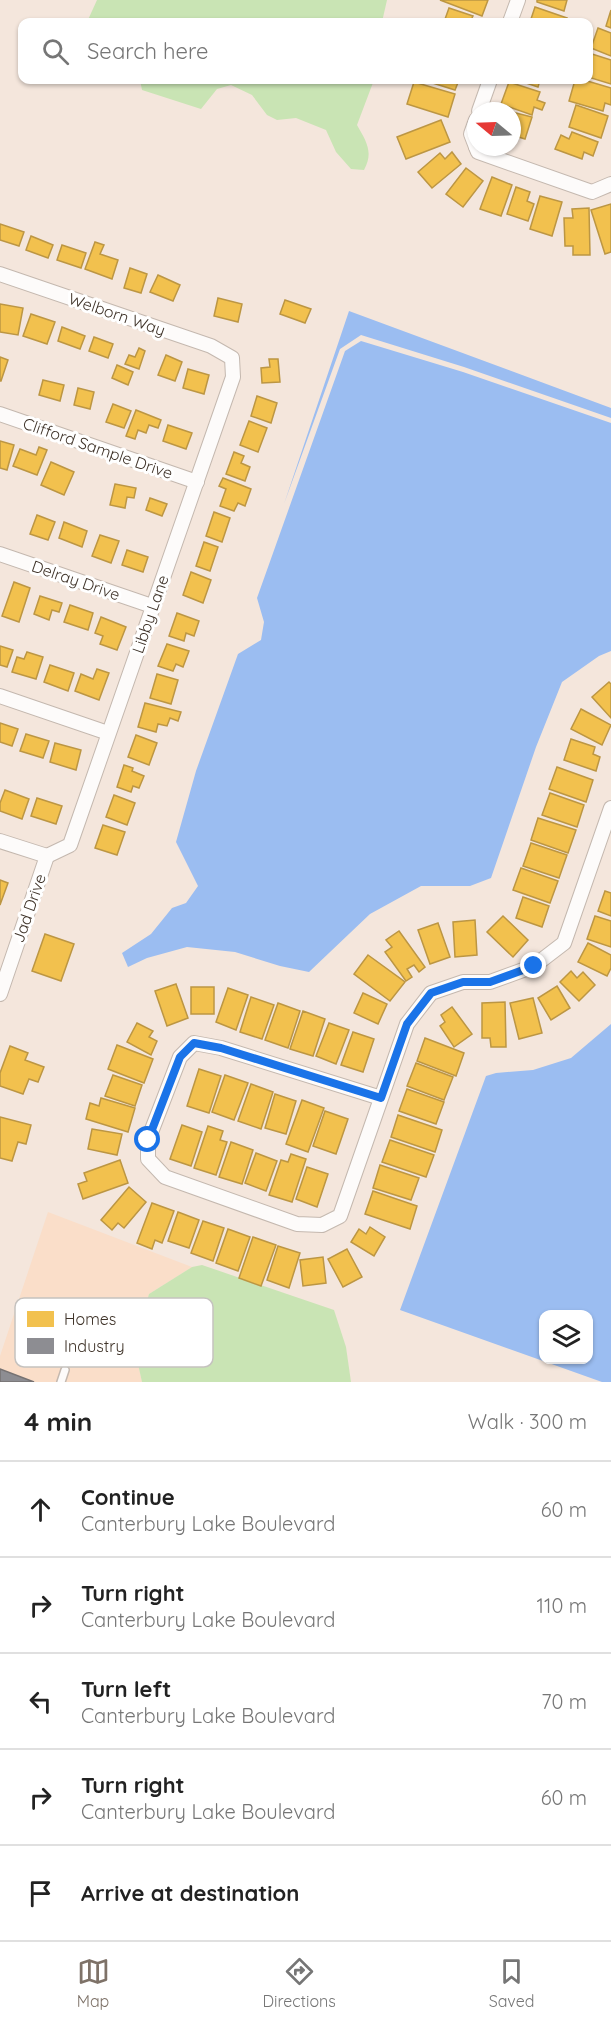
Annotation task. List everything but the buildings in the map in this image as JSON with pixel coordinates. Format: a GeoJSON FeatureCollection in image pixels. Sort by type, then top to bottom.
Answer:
{"type":"FeatureCollection","features":[{"type":"Feature","properties":{"kind":"street"},"geometry":{"type":"LineString","coordinates":[[511,18],[518,0]]}},
{"type":"Feature","properties":{"kind":"street"},"geometry":{"type":"LineString","coordinates":[[482,102],[489,84]]}},
{"type":"Feature","properties":{"kind":"street"},"geometry":{"type":"LineString","coordinates":[[489,156],[592,192],[611,184]]}},
{"type":"Feature","properties":{"kind":"street","name":"Welborn Way"},"geometry":{"type":"LineString","coordinates":[[0,273],[211,346],[232,358]]}},
{"type":"Feature","properties":{"kind":"street","name":"Libby Lane"},"geometry":{"type":"LineString","coordinates":[[47,856],[70,845],[233,377],[232,358]]}},
{"type":"Feature","properties":{"kind":"street","name":"Clifford Sample Drive"},"geometry":{"type":"LineString","coordinates":[[0,414],[197,482]]}},
{"type":"Feature","properties":{"kind":"street","name":"Delray Drive"},"geometry":{"type":"LineString","coordinates":[[0,554],[152,606]]}},
{"type":"Feature","properties":{"kind":"street"},"geometry":{"type":"LineString","coordinates":[[0,696],[108,733]]}},
{"type":"Feature","properties":{"kind":"street"},"geometry":{"type":"LineString","coordinates":[[381,1098],[221,1048],[194,1043],[180,1057],[148,1140],[148,1159],[165,1177],[297,1224],[322,1225],[340,1216],[407,1024],[431,993],[463,982],[490,982],[534,966],[564,943],[611,808]]}},
{"type":"Feature","properties":{"kind":"street"},"geometry":{"type":"LineString","coordinates":[[0,841],[47,856]]}},
{"type":"Feature","properties":{"kind":"street","name":"Jad Drive"},"geometry":{"type":"LineString","coordinates":[[0,994],[47,856]]}},
{"type":"Feature","properties":{"kind":"lane"},"geometry":{"type":"LineString","coordinates":[[61,1382],[65,1370]]}},
{"type":"Feature","properties":{"kind":"shaded area"},"geometry":{"type":"Polygon","coordinates":[[[48,1212],[192,1267],[149,1294],[148,1298],[19,1298],[48,1212]]]}},
{"type":"Feature","properties":{"kind":"shaded area"},"geometry":{"type":"Polygon","coordinates":[[[15,1311],[15,1367],[139,1367],[142,1382],[0,1382],[0,1356],[15,1311]]]}},
{"type":"Feature","properties":{"kind":"green space"},"geometry":{"type":"Polygon","coordinates":[[[97,0],[387,0],[383,18],[89,18],[97,0]]]}},
{"type":"Feature","properties":{"kind":"green space"},"geometry":{"type":"Polygon","coordinates":[[[141,84],[372,84],[357,125],[368,147],[367,164],[364,170],[351,169],[336,152],[326,130],[296,118],[277,120],[267,115],[252,95],[231,85],[217,89],[201,109],[142,90],[141,84]]]}},
{"type":"Feature","properties":{"kind":"green space"},"geometry":{"type":"Polygon","coordinates":[[[202,1265],[334,1310],[346,1347],[351,1382],[142,1382],[139,1367],[213,1367],[213,1298],[148,1298],[149,1294],[192,1267],[202,1265]]]}},
{"type":"Feature","properties":{"kind":"water"},"geometry":{"type":"Polygon","coordinates":[[[349,311],[611,408],[611,418],[464,367],[361,335],[340,349],[284,504],[349,311]]]}},
{"type":"Feature","properties":{"kind":"water"},"geometry":{"type":"Polygon","coordinates":[[[361,341],[463,372],[611,423],[611,651],[599,656],[562,682],[536,747],[491,878],[470,886],[421,886],[370,914],[309,972],[235,952],[187,947],[147,958],[128,967],[122,953],[151,934],[172,908],[186,903],[198,886],[176,842],[196,771],[238,654],[261,640],[264,622],[257,598],[345,351],[361,341]]]}},
{"type":"Feature","properties":{"kind":"water"},"geometry":{"type":"Polygon","coordinates":[[[611,1024],[611,1382],[602,1382],[552,1364],[593,1364],[593,1310],[539,1310],[539,1360],[400,1310],[486,1076],[533,1070],[571,1058],[611,1024]]]}},
{"type":"Feature","properties":{"kind":"route"},"geometry":{"type":"LineString","coordinates":[[148,1140],[180,1057],[194,1043],[221,1048],[381,1098],[407,1024],[431,993],[463,982],[490,982],[534,966]]}}]}
